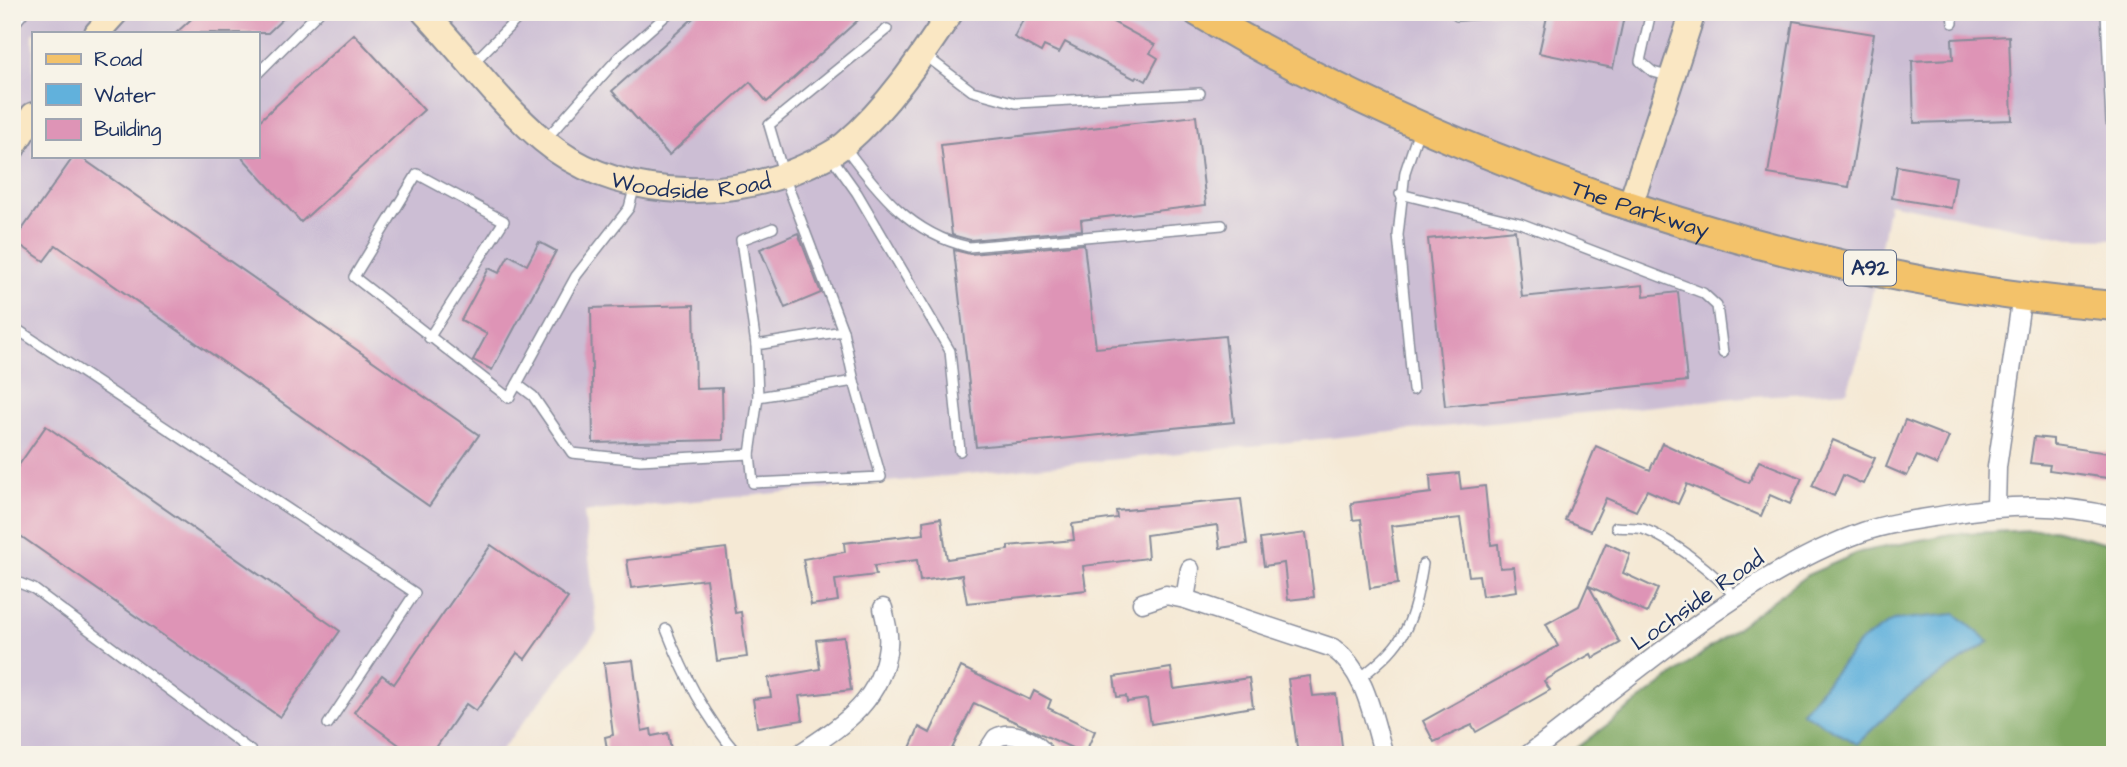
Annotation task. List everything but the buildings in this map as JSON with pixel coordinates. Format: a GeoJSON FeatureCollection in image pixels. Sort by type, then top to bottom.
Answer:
{"type":"FeatureCollection","features":[{"type":"Feature","properties":{"kind":"main road","name":"The Parkway"},"geometry":{"type":"LineString","coordinates":[[1198,12],[1243,39],[1421,125],[1511,163],[1630,206],[1825,259],[2022,295],[2115,306]]}},
{"type":"Feature","properties":{"kind":"street"},"geometry":{"type":"LineString","coordinates":[[98,32],[116,12]]}},
{"type":"Feature","properties":{"kind":"street","name":"Woodside Road"},"geometry":{"type":"LineString","coordinates":[[424,12],[544,141],[568,157],[635,184],[688,192],[738,188],[784,176],[837,150],[876,114],[923,54],[951,12]]}},
{"type":"Feature","properties":{"kind":"street"},"geometry":{"type":"LineString","coordinates":[[1630,206],[1693,12]]}},
{"type":"Feature","properties":{"kind":"street"},"geometry":{"type":"LineString","coordinates":[[12,149],[32,117]]}},
{"type":"Feature","properties":{"kind":"street"},"geometry":{"type":"LineString","coordinates":[[1996,506],[1997,467],[2022,295]]}},
{"type":"Feature","properties":{"kind":"street","name":"Lochside Road"},"geometry":{"type":"LineString","coordinates":[[1528,755],[1736,597],[1829,545],[1902,521],[1996,506],[2037,504],[2084,509],[2115,517]]}},
{"type":"Feature","properties":{"kind":"street"},"geometry":{"type":"LineString","coordinates":[[1185,599],[1190,569]]}},
{"type":"Feature","properties":{"kind":"street"},"geometry":{"type":"LineString","coordinates":[[1142,603],[1166,595],[1185,599],[1333,648],[1349,660],[1360,678],[1384,755]]}},
{"type":"Feature","properties":{"kind":"street"},"geometry":{"type":"LineString","coordinates":[[798,755],[858,712],[874,690],[888,645],[883,608]]}},
{"type":"Feature","properties":{"kind":"street"},"geometry":{"type":"LineString","coordinates":[[985,755],[996,738],[1010,735],[1036,745],[1045,755]]}},
{"type":"Feature","properties":{"kind":"lane"},"geometry":{"type":"LineString","coordinates":[[12,27],[24,12]]}},
{"type":"Feature","properties":{"kind":"lane"},"geometry":{"type":"LineString","coordinates":[[259,72],[319,12]]}},
{"type":"Feature","properties":{"kind":"lane"},"geometry":{"type":"LineString","coordinates":[[472,65],[524,12]]}},
{"type":"Feature","properties":{"kind":"lane"},"geometry":{"type":"LineString","coordinates":[[544,141],[619,57],[670,12]]}},
{"type":"Feature","properties":{"kind":"lane"},"geometry":{"type":"LineString","coordinates":[[1461,12],[1457,16],[1500,12]]}},
{"type":"Feature","properties":{"kind":"lane"},"geometry":{"type":"LineString","coordinates":[[1651,12],[1640,61],[1653,72],[1672,77]]}},
{"type":"Feature","properties":{"kind":"lane"},"geometry":{"type":"LineString","coordinates":[[1952,12],[1953,23]]}},
{"type":"Feature","properties":{"kind":"lane"},"geometry":{"type":"LineString","coordinates":[[2106,12],[2111,122]]}},
{"type":"Feature","properties":{"kind":"lane"},"geometry":{"type":"LineString","coordinates":[[773,228],[741,240],[756,345],[758,397],[750,454],[752,483],[881,477],[854,382],[844,331],[784,176],[769,125],[887,29]]}},
{"type":"Feature","properties":{"kind":"lane"},"geometry":{"type":"LineString","coordinates":[[923,54],[972,90],[1016,103],[1200,93]]}},
{"type":"Feature","properties":{"kind":"lane"},"geometry":{"type":"LineString","coordinates":[[1413,390],[1398,235],[1401,194],[1421,125]]}},
{"type":"Feature","properties":{"kind":"lane"},"geometry":{"type":"LineString","coordinates":[[837,150],[899,212],[948,242],[969,247],[1222,225]]}},
{"type":"Feature","properties":{"kind":"lane"},"geometry":{"type":"LineString","coordinates":[[837,150],[857,193],[950,351],[960,451]]}},
{"type":"Feature","properties":{"kind":"lane"},"geometry":{"type":"LineString","coordinates":[[429,338],[504,221],[417,174],[354,277],[429,338],[509,398],[576,276],[629,208],[635,184]]}},
{"type":"Feature","properties":{"kind":"lane"},"geometry":{"type":"LineString","coordinates":[[1401,194],[1520,223],[1703,293],[1717,306],[1723,353]]}},
{"type":"Feature","properties":{"kind":"lane"},"geometry":{"type":"LineString","coordinates":[[12,326],[415,593],[328,724]]}},
{"type":"Feature","properties":{"kind":"lane"},"geometry":{"type":"LineString","coordinates":[[756,345],[844,331]]}},
{"type":"Feature","properties":{"kind":"lane"},"geometry":{"type":"LineString","coordinates":[[758,397],[854,382]]}},
{"type":"Feature","properties":{"kind":"lane"},"geometry":{"type":"LineString","coordinates":[[517,384],[533,396],[572,453],[640,460],[750,454]]}},
{"type":"Feature","properties":{"kind":"lane"},"geometry":{"type":"LineString","coordinates":[[1616,527],[1639,528],[1656,535],[1726,586],[1736,597]]}},
{"type":"Feature","properties":{"kind":"lane"},"geometry":{"type":"LineString","coordinates":[[1360,678],[1387,657],[1408,628],[1415,613],[1423,564]]}},
{"type":"Feature","properties":{"kind":"lane"},"geometry":{"type":"LineString","coordinates":[[12,580],[34,589],[251,751]]}},
{"type":"Feature","properties":{"kind":"lane"},"geometry":{"type":"LineString","coordinates":[[666,629],[678,663],[694,693],[738,755]]}},
{"type":"Feature","properties":{"kind":"shaded area"},"geometry":{"type":"Polygon","coordinates":[[[12,12],[2115,12],[2115,239],[2070,238],[1889,203],[1863,343],[1847,391],[1755,396],[584,512],[597,631],[497,755],[12,755],[12,12]]]}},
{"type":"Feature","properties":{"kind":"green space"},"geometry":{"type":"Polygon","coordinates":[[[2053,529],[2115,545],[2115,755],[1567,755],[1807,575],[1860,552],[1951,534],[2053,529]],[[1860,642],[1802,712],[1857,743],[1905,698],[1989,642],[1860,642]]]}},
{"type":"Feature","properties":{"kind":"water"},"geometry":{"type":"Polygon","coordinates":[[[1956,614],[1989,642],[1905,698],[1857,744],[1802,712],[1860,642],[1894,620],[1956,614]]]}}]}
